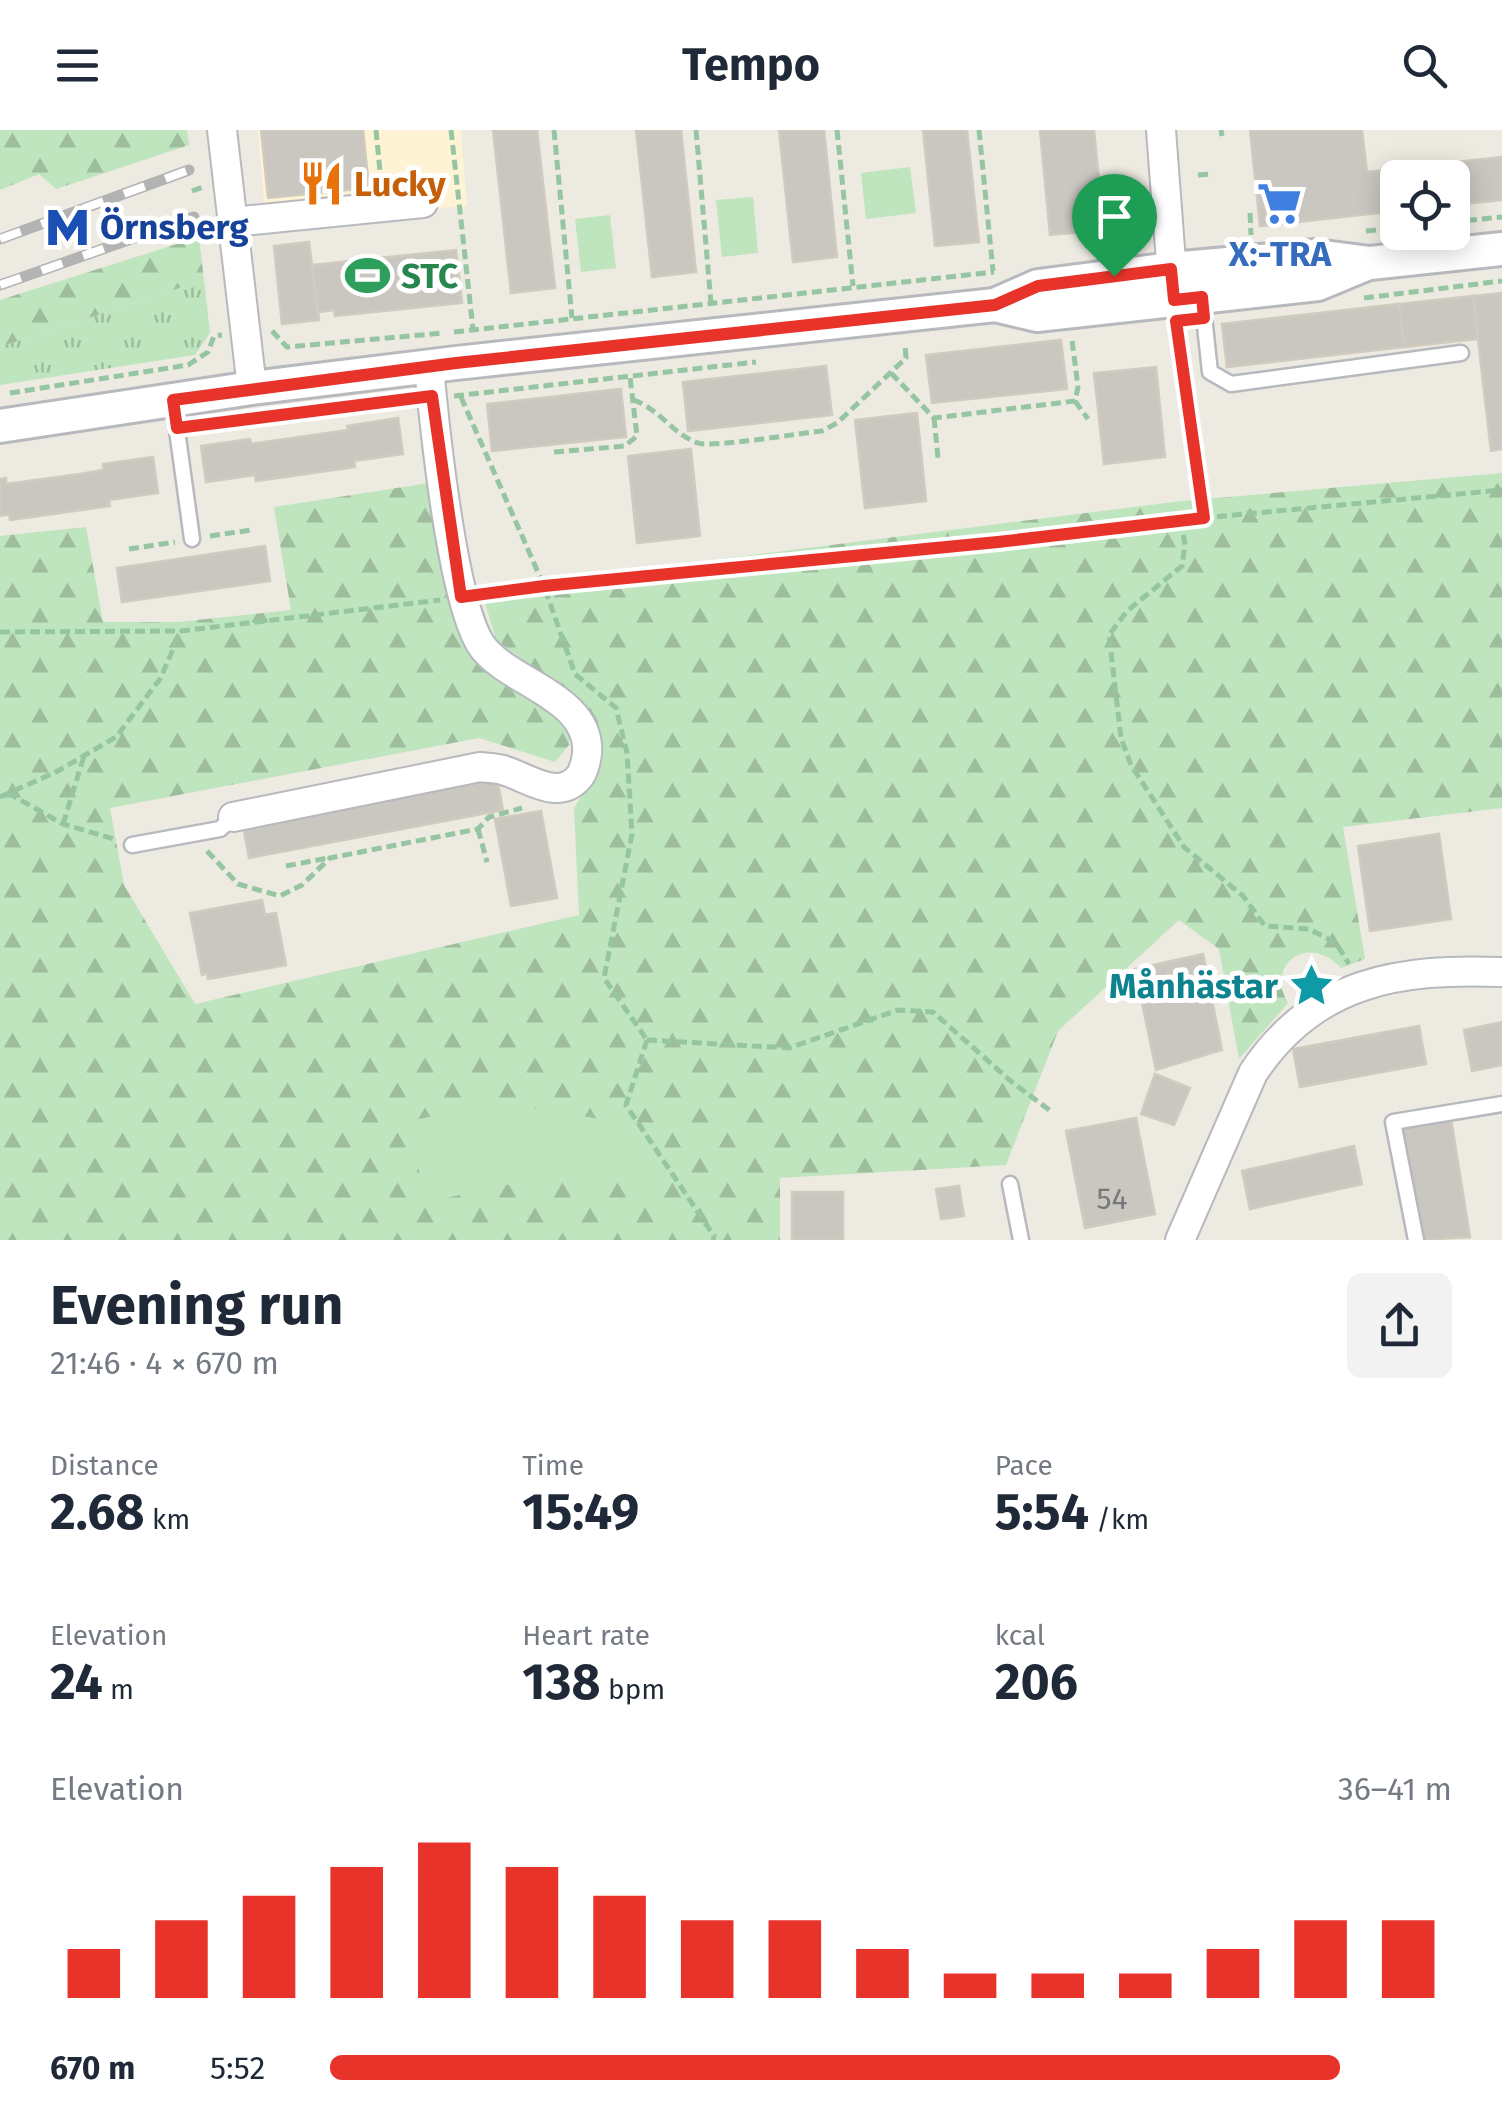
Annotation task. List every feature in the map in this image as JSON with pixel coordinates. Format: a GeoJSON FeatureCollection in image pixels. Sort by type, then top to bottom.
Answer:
{"type":"FeatureCollection","features":[{"type":"Feature","properties":{"kind":"street"},"geometry":{"type":"LineString","coordinates":[[222,130],[252,388]]}},
{"type":"Feature","properties":{"kind":"street"},"geometry":{"type":"LineString","coordinates":[[1161,130],[1167,236],[1185,301]]}},
{"type":"Feature","properties":{"kind":"street"},"geometry":{"type":"LineString","coordinates":[[232,222],[423,204]]}},
{"type":"Feature","properties":{"kind":"street"},"geometry":{"type":"LineString","coordinates":[[0,426],[252,388],[430,381],[995,305],[1038,286],[1185,301],[1316,256],[1366,247],[1502,249]]}},
{"type":"Feature","properties":{"kind":"street"},"geometry":{"type":"LineString","coordinates":[[234,817],[480,766],[503,770],[548,788],[568,786],[580,776],[588,745],[584,727],[570,710],[484,650],[461,597],[430,381]]}},
{"type":"Feature","properties":{"kind":"street"},"geometry":{"type":"LineString","coordinates":[[1180,1240],[1253,1073],[1266,1053],[1317,1005],[1360,984],[1452,970],[1502,972]]}},
{"type":"Feature","properties":{"kind":"lane"},"geometry":{"type":"LineString","coordinates":[[1185,301],[1210,372],[1231,384],[1461,353]]}},
{"type":"Feature","properties":{"kind":"lane"},"geometry":{"type":"LineString","coordinates":[[173,400],[192,539]]}},
{"type":"Feature","properties":{"kind":"lane"},"geometry":{"type":"LineString","coordinates":[[132,845],[220,828],[234,817]]}},
{"type":"Feature","properties":{"kind":"lane"},"geometry":{"type":"LineString","coordinates":[[1416,1240],[1393,1122],[1502,1104]]}},
{"type":"Feature","properties":{"kind":"lane"},"geometry":{"type":"LineString","coordinates":[[1010,1184],[1021,1240]]}},
{"type":"Feature","properties":{"kind":"path"},"geometry":{"type":"LineString","coordinates":[[376,130],[383,208]]}},
{"type":"Feature","properties":{"kind":"path"},"geometry":{"type":"LineString","coordinates":[[451,130],[473,329]]}},
{"type":"Feature","properties":{"kind":"path"},"geometry":{"type":"LineString","coordinates":[[554,130],[572,318]]}},
{"type":"Feature","properties":{"kind":"path"},"geometry":{"type":"LineString","coordinates":[[696,130],[711,303]]}},
{"type":"Feature","properties":{"kind":"path"},"geometry":{"type":"LineString","coordinates":[[837,130],[853,287]]}},
{"type":"Feature","properties":{"kind":"path"},"geometry":{"type":"LineString","coordinates":[[979,130],[993,272]]}},
{"type":"Feature","properties":{"kind":"path"},"geometry":{"type":"LineString","coordinates":[[365,154],[378,152]]}},
{"type":"Feature","properties":{"kind":"path"},"geometry":{"type":"LineString","coordinates":[[1198,174],[1211,174]]}},
{"type":"Feature","properties":{"kind":"path"},"geometry":{"type":"LineString","coordinates":[[1250,213],[1252,244]]}},
{"type":"Feature","properties":{"kind":"path"},"geometry":{"type":"LineString","coordinates":[[1470,220],[1502,217]]}},
{"type":"Feature","properties":{"kind":"path"},"geometry":{"type":"LineString","coordinates":[[1122,249],[1132,240],[1167,236]]}},
{"type":"Feature","properties":{"kind":"path"},"geometry":{"type":"LineString","coordinates":[[1366,247],[1380,239]]}},
{"type":"Feature","properties":{"kind":"path"},"geometry":{"type":"LineString","coordinates":[[0,394],[188,365],[208,352],[214,336],[244,332],[270,329],[287,348],[1010,270]]}},
{"type":"Feature","properties":{"kind":"path"},"geometry":{"type":"LineString","coordinates":[[1358,299],[1502,281]]}},
{"type":"Feature","properties":{"kind":"path"},"geometry":{"type":"LineString","coordinates":[[1185,301],[1204,518]]}},
{"type":"Feature","properties":{"kind":"path"},"geometry":{"type":"LineString","coordinates":[[1071,330],[1078,387],[1075,401],[1088,419]]}},
{"type":"Feature","properties":{"kind":"path"},"geometry":{"type":"LineString","coordinates":[[633,400],[647,404],[680,433],[701,445],[822,431],[838,424],[906,358],[905,345],[922,343]]}},
{"type":"Feature","properties":{"kind":"path"},"geometry":{"type":"LineString","coordinates":[[430,381],[460,396],[768,361]]}},
{"type":"Feature","properties":{"kind":"path"},"geometry":{"type":"LineString","coordinates":[[891,373],[934,418],[938,458]]}},
{"type":"Feature","properties":{"kind":"path"},"geometry":{"type":"LineString","coordinates":[[554,452],[625,446],[638,436],[630,377]]}},
{"type":"Feature","properties":{"kind":"path"},"geometry":{"type":"LineString","coordinates":[[934,418],[1075,401]]}},
{"type":"Feature","properties":{"kind":"path"},"geometry":{"type":"LineString","coordinates":[[0,632],[180,631],[544,586],[1502,490]]}},
{"type":"Feature","properties":{"kind":"path"},"geometry":{"type":"LineString","coordinates":[[1181,520],[1185,545],[1182,566],[1127,611],[1109,635],[1121,738],[1126,751],[1184,847],[1243,896],[1264,926],[1309,929],[1336,943],[1360,984]]}},
{"type":"Feature","properties":{"kind":"path"},"geometry":{"type":"LineString","coordinates":[[0,797],[56,772],[116,737],[160,679],[180,631]]}},
{"type":"Feature","properties":{"kind":"path"},"geometry":{"type":"LineString","coordinates":[[63,824],[84,756]]}},
{"type":"Feature","properties":{"kind":"path"},"geometry":{"type":"LineString","coordinates":[[286,866],[478,829],[488,817],[530,805],[548,788]]}},
{"type":"Feature","properties":{"kind":"path"},"geometry":{"type":"LineString","coordinates":[[8,793],[63,824],[132,845]]}},
{"type":"Feature","properties":{"kind":"path"},"geometry":{"type":"LineString","coordinates":[[478,829],[487,862]]}},
{"type":"Feature","properties":{"kind":"path"},"geometry":{"type":"LineString","coordinates":[[191,834],[238,884],[280,896],[302,884],[330,858]]}},
{"type":"Feature","properties":{"kind":"path"},"geometry":{"type":"LineString","coordinates":[[604,978],[648,1040]]}},
{"type":"Feature","properties":{"kind":"path"},"geometry":{"type":"LineString","coordinates":[[648,1040],[789,1048],[898,1010],[933,1012],[1052,1112]]}},
{"type":"Feature","properties":{"kind":"path"},"geometry":{"type":"LineString","coordinates":[[648,1040],[626,1104],[713,1240]]}},
{"type":"Feature","properties":{"kind":"shaded area"},"geometry":{"type":"Polygon","coordinates":[[[258,130],[461,130],[467,206],[266,224],[258,130]]]}},
{"type":"Feature","properties":{"kind":"green space"},"geometry":{"type":"Polygon","coordinates":[[[0,130],[187,130],[189,145],[56,189],[39,174],[0,190],[0,130]]]}},
{"type":"Feature","properties":{"kind":"green space"},"geometry":{"type":"Polygon","coordinates":[[[910,167],[916,213],[866,219],[861,173],[910,167]]]}},
{"type":"Feature","properties":{"kind":"green space"},"geometry":{"type":"Polygon","coordinates":[[[753,197],[758,253],[722,257],[716,200],[753,197]]]}},
{"type":"Feature","properties":{"kind":"green space"},"geometry":{"type":"Polygon","coordinates":[[[610,215],[616,268],[581,272],[575,219],[610,215]]]}},
{"type":"Feature","properties":{"kind":"green space"},"geometry":{"type":"Polygon","coordinates":[[[199,237],[204,280],[0,347],[0,300],[199,237]]]}},
{"type":"Feature","properties":{"kind":"green space"},"geometry":{"type":"Polygon","coordinates":[[[204,280],[210,333],[195,355],[0,385],[0,347],[204,280]]]}},
{"type":"Feature","properties":{"kind":"green space"},"geometry":{"type":"Polygon","coordinates":[[[1502,473],[1502,808],[1343,827],[1365,959],[1341,968],[1316,953],[1294,957],[1282,976],[1288,1003],[1239,1059],[1219,949],[1179,920],[1058,1031],[1006,1165],[780,1178],[780,1240],[0,1240],[0,536],[86,527],[103,622],[178,622],[291,610],[274,507],[429,483],[447,592],[476,653],[569,727],[569,745],[555,762],[479,738],[110,808],[124,885],[195,1004],[579,915],[574,808],[592,779],[599,751],[595,719],[496,640],[481,589],[1182,501],[1502,473]]]}},
{"type":"Feature","properties":{"kind":"green space"},"geometry":{"type":"Polygon","coordinates":[[[501,1104],[640,1125],[676,1179],[562,1173],[423,1203],[413,1120],[501,1104]]]}},
{"type":"Feature","properties":{"kind":"building"},"geometry":{"type":"Polygon","coordinates":[[[261,130],[363,130],[369,188],[268,198],[261,130]]]}},
{"type":"Feature","properties":{"kind":"building"},"geometry":{"type":"Polygon","coordinates":[[[493,130],[537,130],[555,288],[511,293],[493,130]]]}},
{"type":"Feature","properties":{"kind":"building"},"geometry":{"type":"Polygon","coordinates":[[[636,130],[681,130],[696,272],[652,277],[636,130]]]}},
{"type":"Feature","properties":{"kind":"building"},"geometry":{"type":"Polygon","coordinates":[[[779,130],[824,130],[837,257],[793,262],[779,130]]]}},
{"type":"Feature","properties":{"kind":"building"},"geometry":{"type":"Polygon","coordinates":[[[923,130],[967,130],[979,242],[935,246],[923,130]]]}},
{"type":"Feature","properties":{"kind":"building"},"geometry":{"type":"Polygon","coordinates":[[[1040,130],[1094,130],[1104,230],[1050,235],[1040,130]]]}},
{"type":"Feature","properties":{"kind":"building"},"geometry":{"type":"Polygon","coordinates":[[[1250,130],[1362,130],[1367,172],[1380,171],[1380,213],[1260,226],[1250,130]]]}},
{"type":"Feature","properties":{"kind":"building"},"geometry":{"type":"Polygon","coordinates":[[[1502,157],[1502,200],[1470,203],[1470,161],[1502,157]]]}},
{"type":"Feature","properties":{"kind":"building"},"geometry":{"type":"Polygon","coordinates":[[[309,242],[319,320],[282,324],[274,246],[309,242]]]}},
{"type":"Feature","properties":{"kind":"building"},"geometry":{"type":"Polygon","coordinates":[[[456,250],[462,303],[335,316],[334,310],[318,312],[312,265],[456,250]]]}},
{"type":"Feature","properties":{"kind":"building"},"geometry":{"type":"Polygon","coordinates":[[[1502,293],[1502,449],[1491,451],[1473,296],[1502,293]]]}},
{"type":"Feature","properties":{"kind":"building"},"geometry":{"type":"Polygon","coordinates":[[[1473,296],[1478,339],[1404,347],[1399,304],[1473,296]]]}},
{"type":"Feature","properties":{"kind":"building"},"geometry":{"type":"Polygon","coordinates":[[[1399,304],[1404,347],[1227,367],[1222,324],[1399,304]]]}},
{"type":"Feature","properties":{"kind":"building"},"geometry":{"type":"Polygon","coordinates":[[[1061,340],[1067,389],[932,403],[926,355],[1061,340]]]}},
{"type":"Feature","properties":{"kind":"building"},"geometry":{"type":"Polygon","coordinates":[[[826,366],[832,415],[688,431],[683,382],[826,366]]]}},
{"type":"Feature","properties":{"kind":"building"},"geometry":{"type":"Polygon","coordinates":[[[1156,367],[1165,457],[1104,464],[1094,373],[1156,367]]]}},
{"type":"Feature","properties":{"kind":"building"},"geometry":{"type":"Polygon","coordinates":[[[621,389],[626,437],[492,451],[487,404],[621,389]]]}},
{"type":"Feature","properties":{"kind":"building"},"geometry":{"type":"Polygon","coordinates":[[[917,413],[926,501],[865,508],[855,420],[917,413]]]}},
{"type":"Feature","properties":{"kind":"building"},"geometry":{"type":"Polygon","coordinates":[[[398,418],[403,454],[354,461],[355,467],[256,481],[255,475],[206,482],[201,446],[250,439],[251,444],[348,430],[347,426],[398,418]]]}},
{"type":"Feature","properties":{"kind":"building"},"geometry":{"type":"Polygon","coordinates":[[[691,449],[700,536],[637,543],[628,456],[691,449]]]}},
{"type":"Feature","properties":{"kind":"building"},"geometry":{"type":"Polygon","coordinates":[[[153,457],[158,493],[109,500],[110,506],[10,520],[9,514],[0,516],[0,479],[6,478],[6,484],[80,474],[103,470],[103,464],[153,457]]]}},
{"type":"Feature","properties":{"kind":"building"},"geometry":{"type":"Polygon","coordinates":[[[265,546],[270,581],[122,602],[117,568],[265,546]]]}},
{"type":"Feature","properties":{"kind":"building"},"geometry":{"type":"Polygon","coordinates":[[[497,778],[503,810],[249,858],[243,826],[497,778]]]}},
{"type":"Feature","properties":{"kind":"building"},"geometry":{"type":"Polygon","coordinates":[[[541,811],[557,898],[511,906],[495,819],[541,811]]]}},
{"type":"Feature","properties":{"kind":"building"},"geometry":{"type":"Polygon","coordinates":[[[1439,834],[1451,919],[1370,931],[1358,846],[1439,834]]]}},
{"type":"Feature","properties":{"kind":"building"},"geometry":{"type":"Polygon","coordinates":[[[262,900],[265,915],[276,913],[286,965],[208,979],[207,973],[202,975],[190,913],[262,900]]]}},
{"type":"Feature","properties":{"kind":"building"},"geometry":{"type":"Polygon","coordinates":[[[1203,954],[1222,1050],[1156,1070],[1135,969],[1203,954]]]}},
{"type":"Feature","properties":{"kind":"building"},"geometry":{"type":"Polygon","coordinates":[[[1502,1022],[1502,1065],[1472,1071],[1464,1030],[1502,1022]]]}},
{"type":"Feature","properties":{"kind":"building"},"geometry":{"type":"Polygon","coordinates":[[[1419,1026],[1426,1064],[1300,1087],[1293,1049],[1419,1026]]]}},
{"type":"Feature","properties":{"kind":"building"},"geometry":{"type":"Polygon","coordinates":[[[1155,1074],[1190,1088],[1174,1125],[1141,1114],[1155,1074]]]}},
{"type":"Feature","properties":{"kind":"building"},"geometry":{"type":"Polygon","coordinates":[[[1136,1118],[1155,1214],[1085,1228],[1066,1131],[1136,1118]]]}},
{"type":"Feature","properties":{"kind":"building"},"geometry":{"type":"Polygon","coordinates":[[[1451,1119],[1470,1237],[1419,1240],[1401,1127],[1451,1119]]]}},
{"type":"Feature","properties":{"kind":"building"},"geometry":{"type":"Polygon","coordinates":[[[1354,1146],[1362,1184],[1250,1209],[1242,1171],[1354,1146]]]}},
{"type":"Feature","properties":{"kind":"building"},"geometry":{"type":"Polygon","coordinates":[[[959,1186],[964,1216],[941,1219],[936,1189],[959,1186]]]}},
{"type":"Feature","properties":{"kind":"building"},"geometry":{"type":"Polygon","coordinates":[[[792,1192],[843,1192],[843,1240],[792,1240],[792,1192]]]}},
{"type":"Feature","properties":{"kind":"railway"},"geometry":{"type":"LineString","coordinates":[[0,239],[189,170]]}},
{"type":"Feature","properties":{"kind":"railway"},"geometry":{"type":"LineString","coordinates":[[0,285],[194,217]]}},
{"type":"Feature","properties":{"kind":"place","name":"Lucky"},"geometry":{"type":"Point","coordinates":[321,184]}},
{"type":"Feature","properties":{"kind":"place","name":"X:-TRA"},"geometry":{"type":"Point","coordinates":[1280,204]}},
{"type":"Feature","properties":{"kind":"place","name":"Örnsberg"},"geometry":{"type":"Point","coordinates":[67,227]}},
{"type":"Feature","properties":{"kind":"place","name":"STC"},"geometry":{"type":"Point","coordinates":[368,276]}},
{"type":"Feature","properties":{"kind":"place","name":"Månhästar"},"geometry":{"type":"Point","coordinates":[1311,986]}},
{"type":"Feature","properties":{"kind":"route"},"geometry":{"type":"LineString","coordinates":[[1171,269],[1174,300],[1202,297],[1204,318],[1176,321],[1204,518],[461,597],[432,396],[177,428],[173,400],[456,363],[995,305],[1038,286],[1114,276],[1171,269]]}}]}
